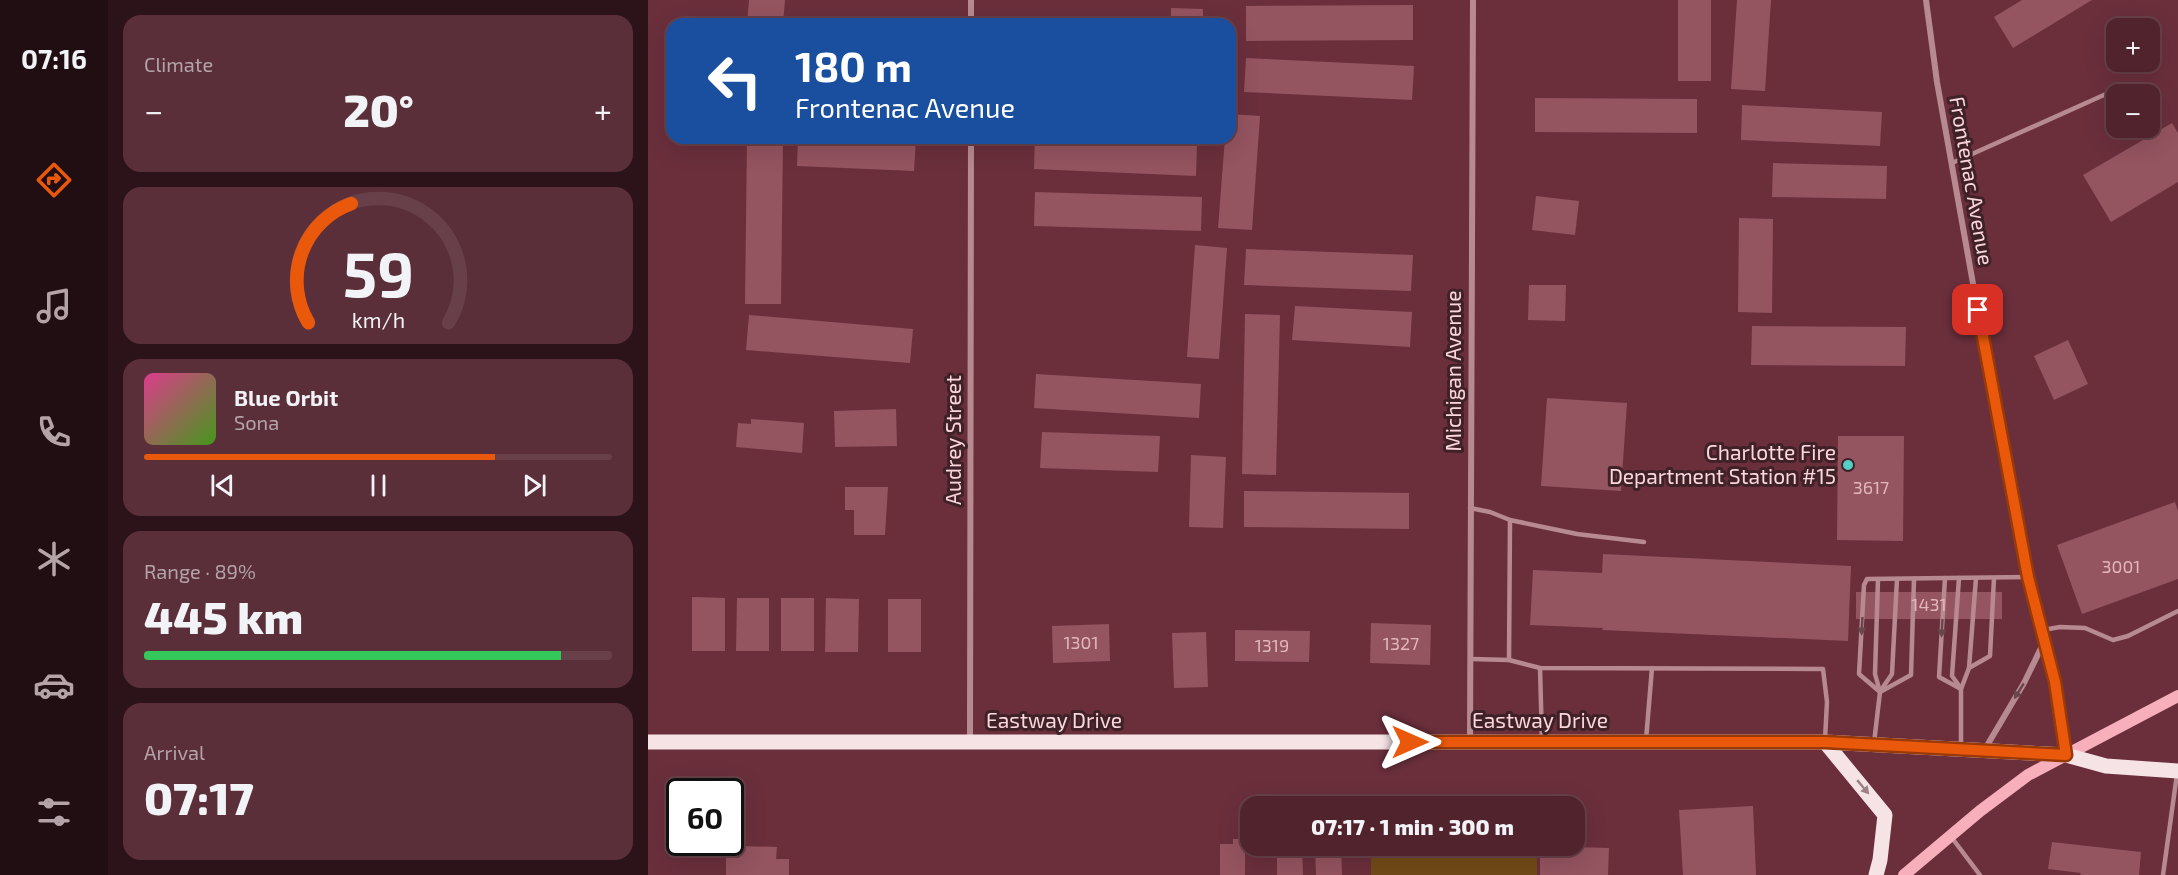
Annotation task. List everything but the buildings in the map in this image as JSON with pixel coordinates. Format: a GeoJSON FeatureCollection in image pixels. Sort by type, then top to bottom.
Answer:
{"type":"FeatureCollection","features":[{"type":"Feature","properties":{"kind":"main road","name":"Eastway Drive"},"geometry":{"type":"LineString","coordinates":[[648,742],[1825,742],[2066,755],[2106,766],[2178,771]]}},
{"type":"Feature","properties":{"kind":"main road"},"geometry":{"type":"LineString","coordinates":[[1825,742],[1885,815],[1876,875]]}},
{"type":"Feature","properties":{"kind":"street"},"geometry":{"type":"LineString","coordinates":[[971,0],[971,18]]}},
{"type":"Feature","properties":{"kind":"street","name":"Michigan Avenue"},"geometry":{"type":"LineString","coordinates":[[1470,742],[1473,0]]}},
{"type":"Feature","properties":{"kind":"street","name":"Frontenac Avenue"},"geometry":{"type":"LineString","coordinates":[[1926,0],[1937,82],[1997,418],[2028,577],[2055,682],[2066,755]]}},
{"type":"Feature","properties":{"kind":"street","name":"Audrey Street"},"geometry":{"type":"LineString","coordinates":[[970,742],[971,144]]}},
{"type":"Feature","properties":{"kind":"street"},"geometry":{"type":"LineString","coordinates":[[1984,752],[2024,683],[2045,639]]}},
{"type":"Feature","properties":{"kind":"street"},"geometry":{"type":"LineString","coordinates":[[1904,875],[2028,775],[2178,696]]}},
{"type":"Feature","properties":{"kind":"lane"},"geometry":{"type":"LineString","coordinates":[[1952,163],[2106,94]]}},
{"type":"Feature","properties":{"kind":"lane"},"geometry":{"type":"LineString","coordinates":[[1470,508],[1490,512],[1510,520],[1577,534],[1644,542]]}},
{"type":"Feature","properties":{"kind":"lane"},"geometry":{"type":"LineString","coordinates":[[1509,660],[1510,520]]}},
{"type":"Feature","properties":{"kind":"lane"},"geometry":{"type":"LineString","coordinates":[[1880,692],[1859,674],[1864,585],[1867,579],[2028,577]]}},
{"type":"Feature","properties":{"kind":"lane"},"geometry":{"type":"LineString","coordinates":[[1945,578],[1939,677],[1961,688]]}},
{"type":"Feature","properties":{"kind":"lane"},"geometry":{"type":"LineString","coordinates":[[1959,578],[1952,676],[1961,688]]}},
{"type":"Feature","properties":{"kind":"lane"},"geometry":{"type":"LineString","coordinates":[[1961,750],[1961,688],[1969,668],[1976,578]]}},
{"type":"Feature","properties":{"kind":"lane"},"geometry":{"type":"LineString","coordinates":[[1969,668],[1990,656],[1994,578]]}},
{"type":"Feature","properties":{"kind":"lane"},"geometry":{"type":"LineString","coordinates":[[1874,745],[1880,692],[1875,674],[1878,579]]}},
{"type":"Feature","properties":{"kind":"lane"},"geometry":{"type":"LineString","coordinates":[[1880,692],[1892,674],[1897,579]]}},
{"type":"Feature","properties":{"kind":"lane"},"geometry":{"type":"LineString","coordinates":[[1880,692],[1911,675],[1914,579]]}},
{"type":"Feature","properties":{"kind":"lane"},"geometry":{"type":"LineString","coordinates":[[2043,630],[2060,627],[2085,628],[2113,640],[2128,636],[2178,611]]}},
{"type":"Feature","properties":{"kind":"lane"},"geometry":{"type":"LineString","coordinates":[[1471,659],[1509,660],[1540,668],[1823,669],[1827,702],[1825,742]]}},
{"type":"Feature","properties":{"kind":"lane"},"geometry":{"type":"LineString","coordinates":[[1540,668],[1542,743]]}},
{"type":"Feature","properties":{"kind":"lane"},"geometry":{"type":"LineString","coordinates":[[1646,742],[1652,668]]}},
{"type":"Feature","properties":{"kind":"lane"},"geometry":{"type":"LineString","coordinates":[[2163,875],[2178,771]]}},
{"type":"Feature","properties":{"kind":"lane"},"geometry":{"type":"LineString","coordinates":[[1950,836],[1980,875]]}},
{"type":"Feature","properties":{"kind":"shaded area"},"geometry":{"type":"Polygon","coordinates":[[[1371,856],[1537,856],[1537,875],[1371,875],[1371,856]]]}},
{"type":"Feature","properties":{"kind":"place","name":"Charlotte Fire Department Station #15"},"geometry":{"type":"Point","coordinates":[1848,465]}},
{"type":"Feature","properties":{"kind":"route"},"geometry":{"type":"LineString","coordinates":[[1410,742],[1825,742],[2066,755],[2055,682],[2028,577],[1978,310]]}}]}
